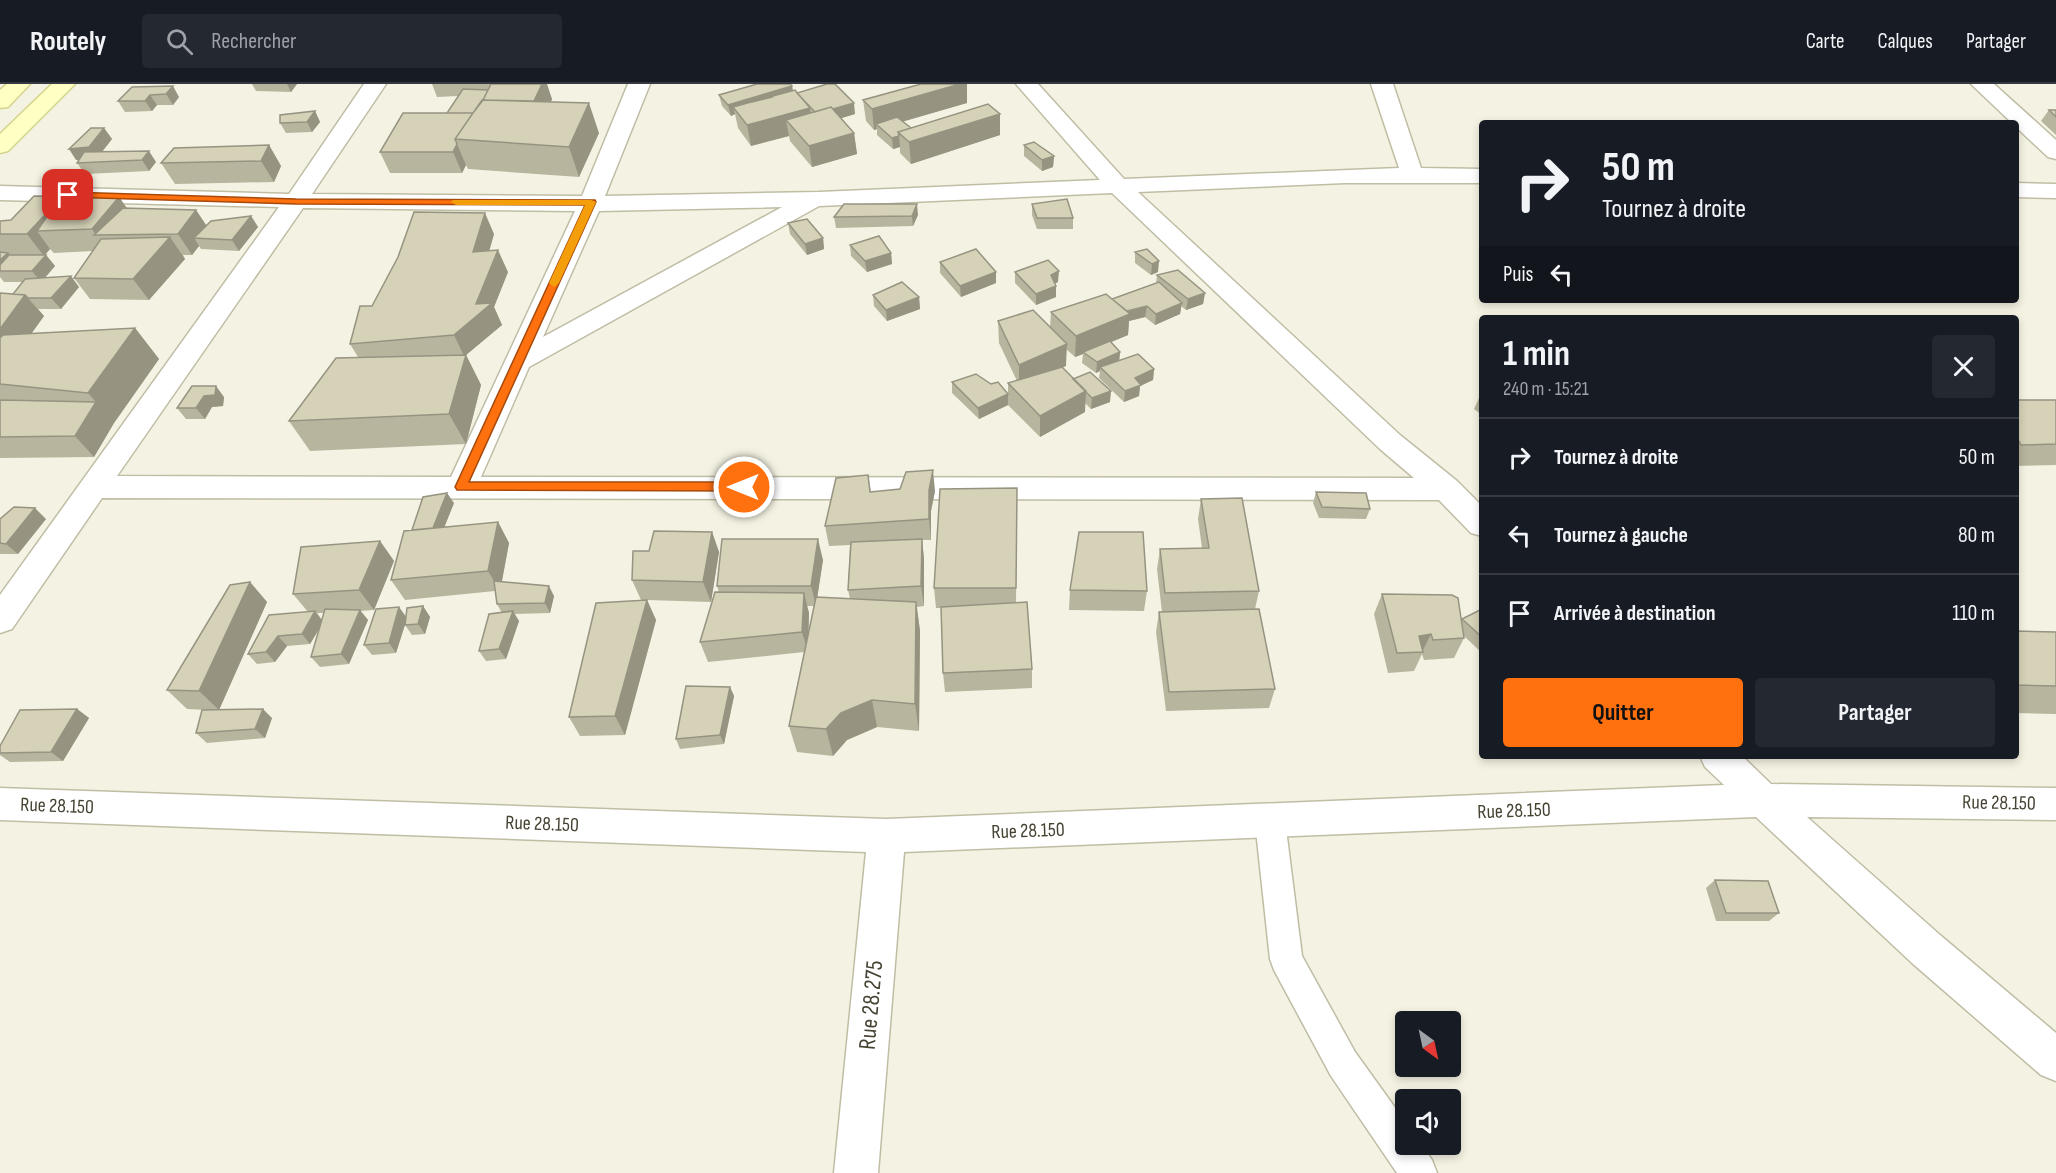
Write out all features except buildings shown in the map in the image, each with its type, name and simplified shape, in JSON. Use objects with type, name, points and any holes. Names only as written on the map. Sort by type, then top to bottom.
[{"type":"main road","points":[[0,102],[19,84]]},
{"type":"main road","points":[[0,146],[64,84]]},
{"type":"street","points":[[0,620],[296,201],[375,84]]},
{"type":"street","points":[[461,487],[591,202],[639,84]]},
{"type":"street","points":[[1027,84],[1118,186],[1390,442],[1446,489],[1479,522]]},
{"type":"street","points":[[1382,84],[1412,174]]},
{"type":"street","points":[[1982,84],[2056,152]]},
{"type":"street","points":[[0,193],[296,201],[591,202],[816,199],[1299,176],[1412,174],[1479,176]]},
{"type":"street","points":[[2019,190],[2056,191]]},
{"type":"street","points":[[518,362],[816,199]]},
{"type":"street","points":[[95,487],[1446,489]]},
{"type":"street","points":[[1721,759],[1969,988],[2056,1060]]},
{"type":"street","name":"Rue 28.150","points":[[0,804],[886,836],[1763,800],[2056,804]]},
{"type":"street","name":"Rue 28.275","points":[[856,1173],[886,836]]},
{"type":"lane","points":[[1270,821],[1286,959],[1343,1064],[1419,1173]]},
{"type":"slow traffic","points":[[456,202],[591,202],[554,283]]},
{"type":"route","points":[[68,195],[296,201],[591,202],[461,487],[744,487]]}]
